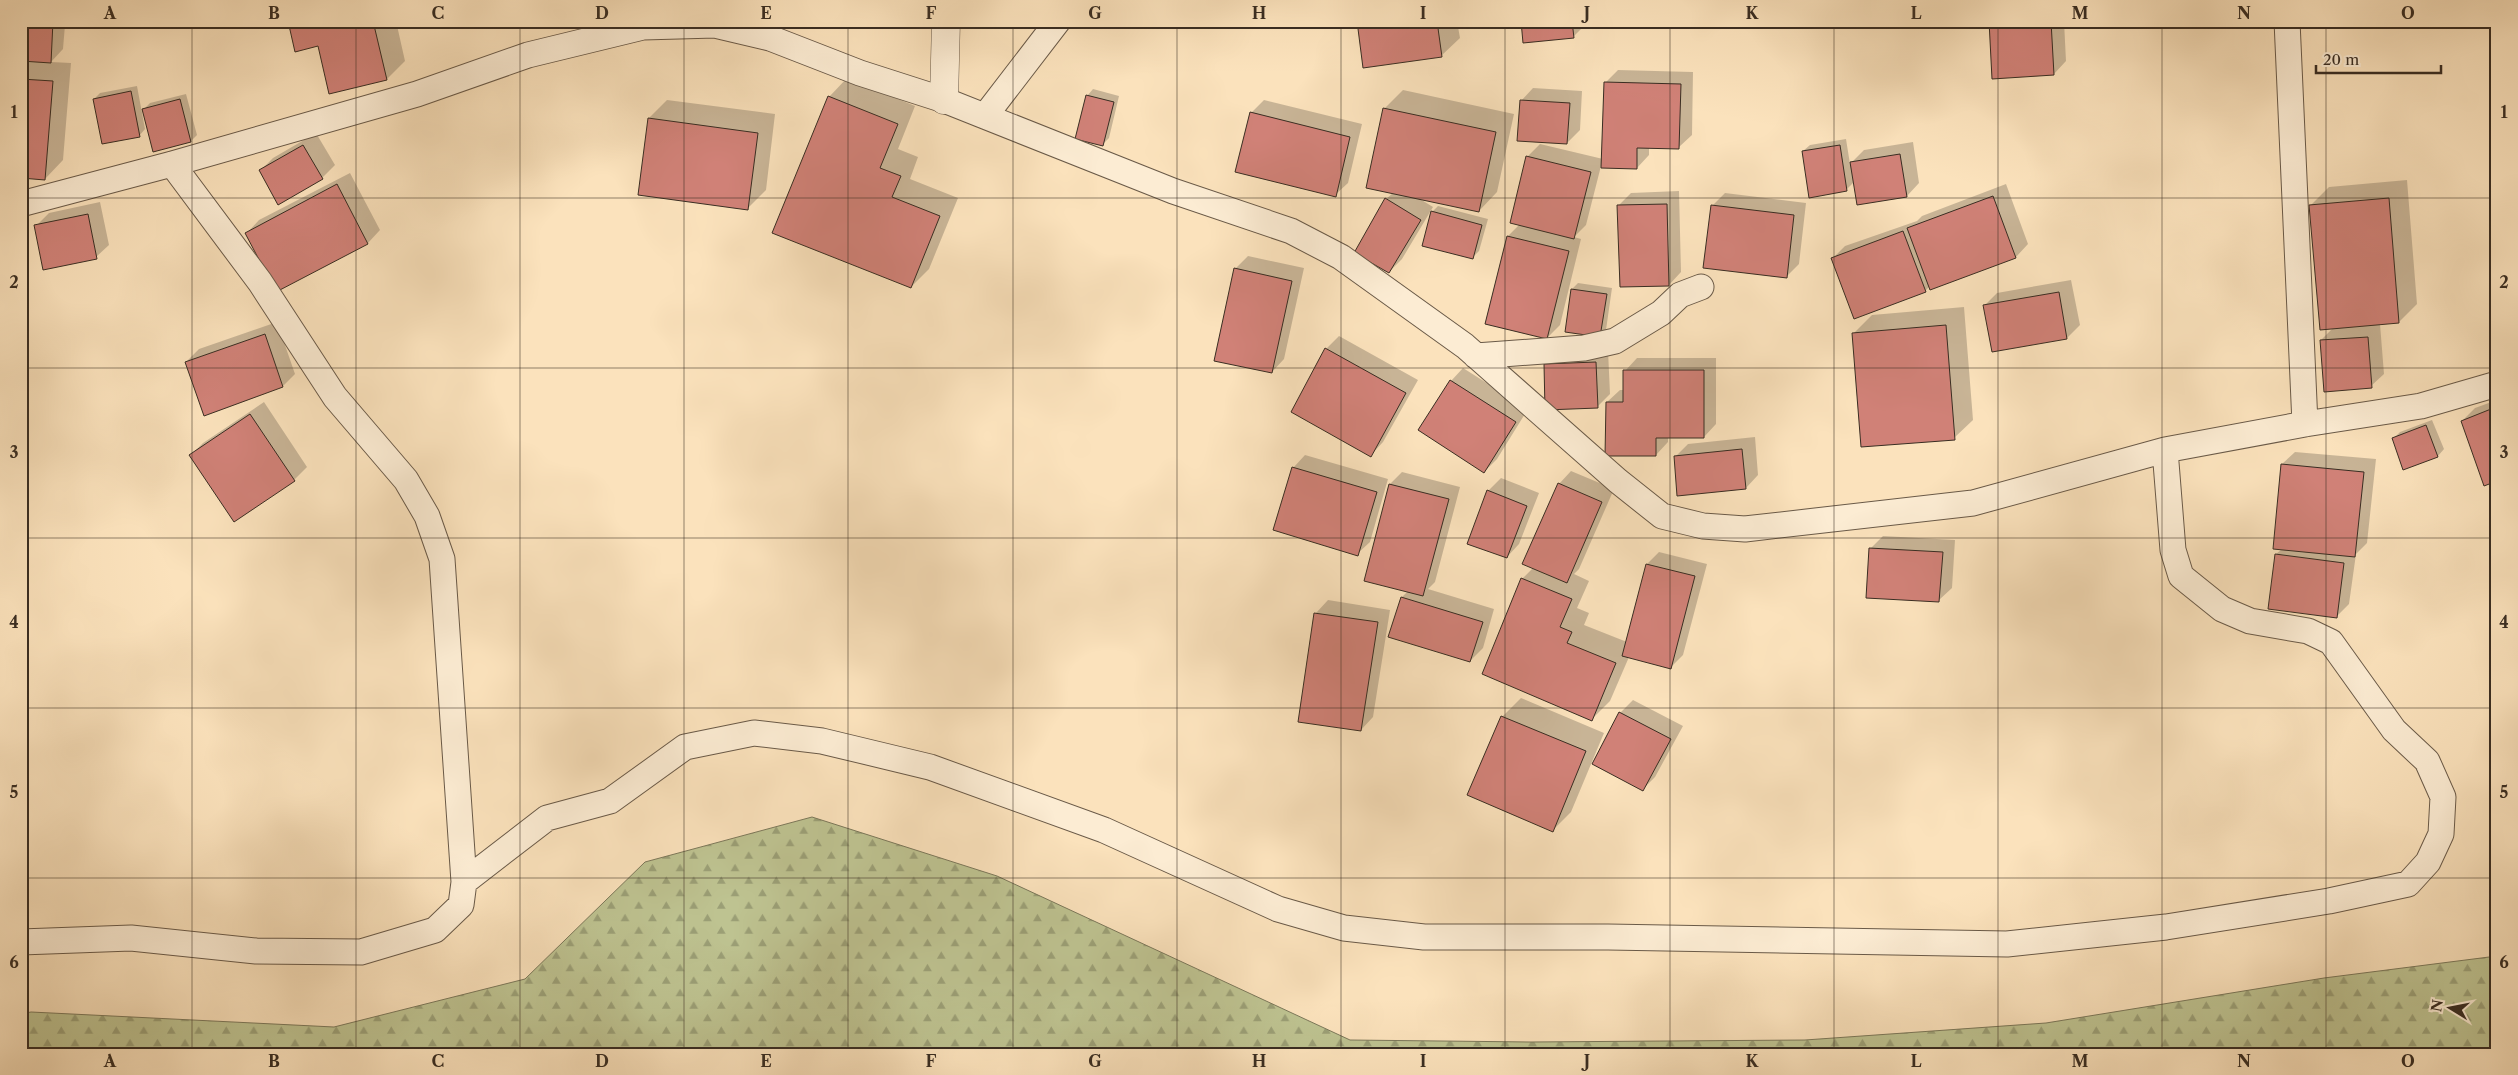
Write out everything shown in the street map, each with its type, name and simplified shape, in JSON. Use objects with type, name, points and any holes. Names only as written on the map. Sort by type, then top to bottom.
[{"type":"street","points":[[944,100],[946,21]]},
{"type":"lane","points":[[984,116],[1058,21]]},
{"type":"lane","points":[[2287,21],[2305,424]]},
{"type":"lane","points":[[21,204],[172,164],[312,122],[418,94],[528,55],[643,28],[715,25],[770,38],[860,73],[944,100],[1173,191],[1291,231],[1341,256],[1476,356],[1618,481],[1662,516],[1703,526],[1745,529],[1973,503],[2166,450],[2305,424],[2421,406],[2497,384]]},
{"type":"lane","points":[[21,942],[131,938],[256,951],[360,952],[436,930],[461,905],[464,882],[442,559],[427,516],[406,480],[335,397],[260,282],[172,164]]},
{"type":"lane","points":[[1476,356],[1584,348],[1615,341],[1661,314],[1680,295],[1701,287]]},
{"type":"lane","points":[[464,882],[547,818],[610,801],[685,747],[754,734],[822,741],[930,767],[1104,830],[1278,908],[1344,928],[1424,937],[1608,937],[2006,944],[2166,928],[2329,901],[2408,884],[2428,862],[2441,834],[2443,796],[2428,761],[2394,730],[2331,642],[2308,631],[2250,621],[2222,609],[2181,576],[2173,550],[2166,450]]},
{"type":"green space","points":[[812,817],[997,876],[1350,1040],[1530,1042],[1805,1040],[2046,1023],[2324,978],[2497,956],[2497,1054],[21,1054],[21,1014],[31,1012],[334,1027],[525,979],[645,862]]},
{"type":"building","points":[[21,21],[53,21],[51,63],[21,61]]},
{"type":"building","points":[[58,21],[107,21],[107,28],[58,26]]},
{"type":"building","points":[[288,21],[373,21],[387,80],[329,94],[318,46],[295,52]]},
{"type":"building","points":[[1357,21],[1437,21],[1442,57],[1363,68]]},
{"type":"building","points":[[1521,21],[1572,21],[1574,38],[1523,43]]},
{"type":"building","points":[[1989,21],[2051,21],[2054,75],[1992,79]]},
{"type":"building","points":[[21,79],[53,81],[45,180],[21,178]]},
{"type":"building","points":[[1604,82],[1681,84],[1679,149],[1637,148],[1637,169],[1601,168]]},
{"type":"building","points":[[131,91],[140,137],[102,144],[93,99]]},
{"type":"building","points":[[1086,95],[1114,102],[1103,146],[1075,139]]},
{"type":"building","points":[[828,96],[898,124],[880,168],[901,176],[892,197],[940,216],[911,288],[772,233]]},
{"type":"building","points":[[180,99],[191,142],[153,152],[142,109]]},
{"type":"building","points":[[1520,100],[1570,103],[1567,144],[1517,141]]},
{"type":"building","points":[[1383,108],[1496,132],[1479,212],[1366,188]]},
{"type":"building","points":[[1250,112],[1350,137],[1336,197],[1235,172]]},
{"type":"building","points":[[648,118],[758,133],[748,210],[638,195]]},
{"type":"building","points":[[303,145],[323,179],[278,205],[259,170]]},
{"type":"building","points":[[1840,145],[1847,191],[1809,198],[1802,151]]},
{"type":"building","points":[[1900,154],[1907,197],[1857,205],[1850,162]]},
{"type":"building","points":[[1526,156],[1591,172],[1574,239],[1510,223]]},
{"type":"building","points":[[337,184],[368,244],[276,292],[245,233]]},
{"type":"building","points":[[1993,196],[2016,258],[1930,290],[1907,228]]},
{"type":"building","points":[[1385,198],[1421,220],[1389,273],[1354,253]]},
{"type":"building","points":[[2389,198],[2399,323],[2320,330],[2309,205]]},
{"type":"building","points":[[1667,204],[1669,286],[1620,287],[1617,205]]},
{"type":"building","points":[[1711,205],[1794,215],[1787,278],[1703,268]]},
{"type":"building","points":[[1431,211],[1482,225],[1473,259],[1422,246]]},
{"type":"building","points":[[88,214],[97,259],[43,270],[34,225]]},
{"type":"building","points":[[1903,231],[1926,292],[1854,319],[1831,258]]},
{"type":"building","points":[[1507,236],[1569,251],[1547,339],[1485,324]]},
{"type":"building","points":[[1234,268],[1292,281],[1272,373],[1214,361]]},
{"type":"building","points":[[1571,289],[1607,294],[1600,337],[1565,332]]},
{"type":"building","points":[[2059,292],[2067,339],[1992,352],[1983,305]]},
{"type":"building","points":[[1946,325],[1955,440],[1861,447],[1852,333]]},
{"type":"building","points":[[265,334],[283,387],[204,416],[185,362]]},
{"type":"building","points":[[2368,337],[2372,388],[2324,392],[2320,340]]},
{"type":"building","points":[[1325,348],[1406,393],[1371,457],[1291,412]]},
{"type":"building","points":[[1596,362],[1598,408],[1545,410],[1544,364]]},
{"type":"building","points":[[1623,370],[1704,370],[1704,438],[1656,438],[1656,456],[1605,456],[1606,402],[1623,402]]},
{"type":"building","points":[[1450,380],[1516,422],[1484,473],[1418,430]]},
{"type":"building","points":[[2496,407],[2497,481],[2484,486],[2461,421]]},
{"type":"building","points":[[250,414],[295,481],[234,522],[189,455]]},
{"type":"building","points":[[2426,425],[2438,457],[2403,470],[2392,438]]},
{"type":"building","points":[[1742,449],[1746,489],[1677,496],[1674,456]]},
{"type":"building","points":[[2281,464],[2364,472],[2355,557],[2273,549]]},
{"type":"building","points":[[1292,467],[1377,492],[1358,556],[1273,530]]},
{"type":"building","points":[[1558,483],[1602,502],[1567,583],[1522,564]]},
{"type":"building","points":[[1389,484],[1449,499],[1423,596],[1364,581]]},
{"type":"building","points":[[1487,490],[1527,506],[1507,558],[1467,544]]},
{"type":"building","points":[[1869,548],[1943,552],[1939,602],[1866,598]]},
{"type":"building","points":[[2275,554],[2344,563],[2337,618],[2268,609]]},
{"type":"building","points":[[1646,564],[1695,576],[1671,669],[1622,656]]},
{"type":"building","points":[[1521,578],[1572,599],[1560,627],[1572,632],[1567,643],[1616,663],[1592,721],[1482,674]]},
{"type":"building","points":[[1401,597],[1483,622],[1470,662],[1388,637]]},
{"type":"building","points":[[1314,613],[1378,622],[1361,731],[1298,722]]},
{"type":"building","points":[[1619,712],[1671,739],[1643,791],[1592,764]]},
{"type":"building","points":[[1501,716],[1586,751],[1553,832],[1467,795]]}]
